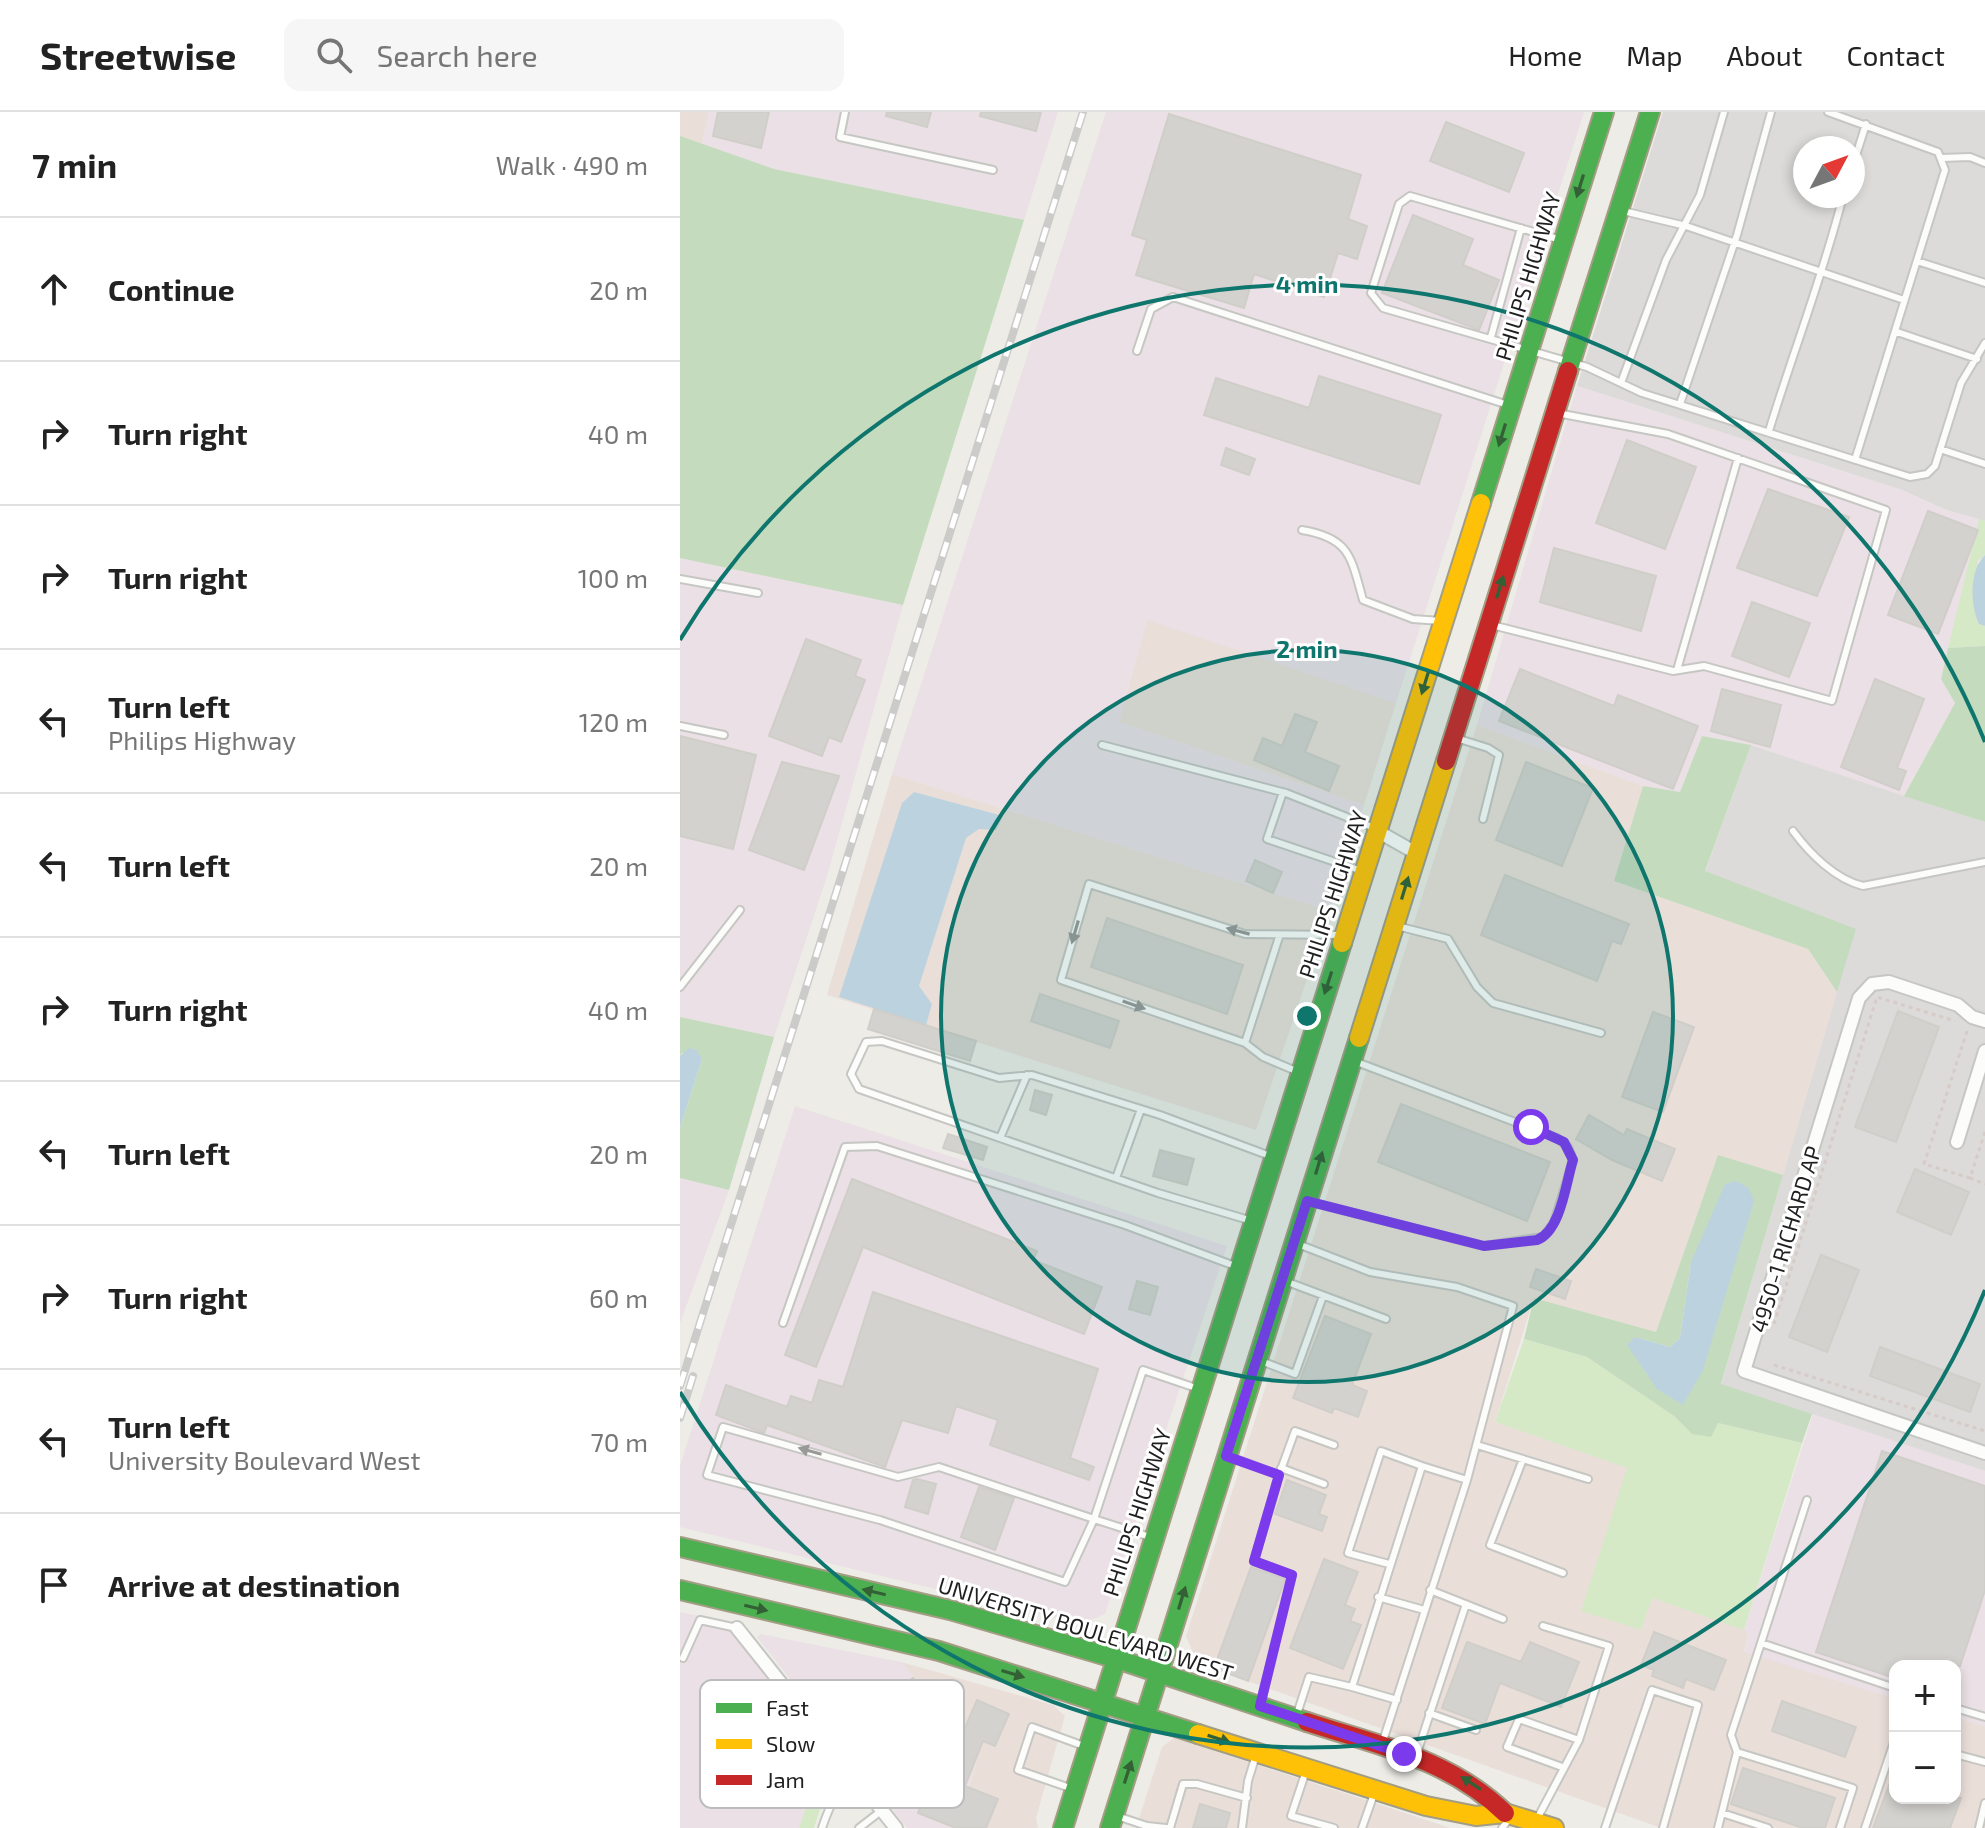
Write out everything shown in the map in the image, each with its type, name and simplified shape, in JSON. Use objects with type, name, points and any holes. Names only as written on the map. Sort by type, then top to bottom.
[{"type":"main road","name":"PHILIPS HIGHWAY","points":[[1063,1828],[1114,1658],[1379,832],[1604,112]]},
{"type":"main road","points":[[1112,1822],[1650,112]]},
{"type":"main road","name":"UNIVERSITY BOULEVARD WEST","points":[[680,1547],[950,1610],[1158,1672],[1444,1767],[1479,1788],[1506,1819]]},
{"type":"main road","name":"UNIVERSITY BOULEVARD WEST","points":[[680,1590],[939,1651],[1426,1806],[1476,1816],[1535,1822],[1554,1828]]},
{"type":"street","points":[[1379,832],[1416,853]]},
{"type":"street","name":"4950-1 RICHARD AP","points":[[1985,1021],[1972,1017],[1958,1005],[1889,982],[1872,984],[1859,998],[1744,1371],[1985,1453]]},
{"type":"street","points":[[1957,1142],[1985,1051]]},
{"type":"street","points":[[737,1628],[778,1680]]},
{"type":"street","points":[[882,1810],[896,1828]]},
{"type":"lane","points":[[845,112],[840,137],[993,170]]},
{"type":"lane","points":[[1621,383],[1666,260],[1700,195],[1724,112]]},
{"type":"lane","points":[[1680,404],[1734,242],[1771,112]]},
{"type":"lane","points":[[1828,112],[1938,152],[1943,179],[1855,460]]},
{"type":"lane","points":[[1862,136],[1866,124]]},
{"type":"lane","points":[[1941,158],[1970,157],[1985,163]]},
{"type":"lane","points":[[1563,241],[1417,197],[1404,198],[1371,287],[1373,299],[1383,308],[1571,361],[1680,404],[1910,477],[1927,474],[1935,466],[1961,383],[1985,343]]},
{"type":"lane","points":[[1769,431],[1792,354],[1824,272],[1840,208]]},
{"type":"lane","points":[[1619,210],[1686,226],[1904,300]]},
{"type":"lane","points":[[1491,337],[1521,228]]},
{"type":"lane","points":[[1917,261],[1985,283]]},
{"type":"lane","points":[[1137,351],[1151,309],[1173,297],[1511,406]]},
{"type":"lane","points":[[1897,332],[1977,359]]},
{"type":"lane","points":[[1489,624],[1677,670],[1704,666],[1832,701],[1886,510],[1668,434],[1555,412]]},
{"type":"lane","points":[[1940,449],[1985,464]]},
{"type":"lane","points":[[1677,670],[1738,458]]},
{"type":"lane","points":[[1302,530],[1326,534],[1344,545],[1363,600],[1413,619],[1444,622]]},
{"type":"lane","points":[[680,579],[758,593]]},
{"type":"lane","points":[[680,726],[724,735]]},
{"type":"lane","points":[[1453,736],[1499,755],[1483,819]]},
{"type":"lane","points":[[1102,745],[1283,792],[1363,821],[1379,832]]},
{"type":"lane","points":[[1283,792],[1267,839],[1365,872]]},
{"type":"lane","points":[[1793,831],[1810,853],[1851,883],[1863,886],[1985,862]]},
{"type":"lane","points":[[1300,1072],[1263,1057],[1245,1043],[1061,980],[1089,884],[1245,934],[1279,937],[1344,935]]},
{"type":"lane","points":[[680,987],[740,910]]},
{"type":"lane","points":[[1393,925],[1448,939],[1477,987],[1502,1008],[1601,1033]]},
{"type":"lane","points":[[1245,1043],[1279,937]]},
{"type":"lane","points":[[1253,1222],[859,1089],[851,1074],[862,1047],[872,1039],[999,1078],[1027,1075],[1141,1109],[1273,1157]]},
{"type":"lane","points":[[1307,1201],[1484,1246],[1543,1237],[1555,1219],[1573,1160],[1564,1142],[1351,1060]]},
{"type":"lane","points":[[1000,1138],[1027,1075]]},
{"type":"lane","points":[[1116,1178],[1141,1109]]},
{"type":"lane","points":[[783,1323],[845,1147],[877,1146],[1125,1225],[1238,1267]]},
{"type":"lane","points":[[1294,1243],[1314,1247],[1370,1272],[1457,1287],[1513,1306],[1467,1480],[1381,1747]]},
{"type":"lane","points":[[1282,1280],[1386,1319]]},
{"type":"lane","points":[[1257,1360],[1295,1374],[1323,1296]]},
{"type":"lane","points":[[1153,1538],[1094,1519],[939,1467],[898,1477],[723,1427],[707,1475],[870,1518],[1065,1582],[1094,1519],[1143,1370],[1199,1389]]},
{"type":"lane","points":[[1260,1706],[1292,1575],[1254,1561],[1295,1431],[1334,1445]]},
{"type":"lane","points":[[1477,1445],[1588,1479]]},
{"type":"lane","points":[[1389,1564],[1348,1553],[1381,1451],[1467,1480]]},
{"type":"lane","points":[[1226,1456],[1324,1484]]},
{"type":"lane","points":[[1523,1459],[1490,1545],[1563,1573]]},
{"type":"lane","points":[[1352,1687],[1422,1466]]},
{"type":"lane","points":[[1718,1828],[1737,1752],[1731,1735],[1807,1500]]},
{"type":"lane","points":[[1430,1590],[1503,1619]]},
{"type":"lane","points":[[1378,1597],[1424,1610]]},
{"type":"lane","points":[[1415,1758],[1466,1604]]},
{"type":"lane","points":[[683,1658],[700,1620],[737,1628]]},
{"type":"lane","points":[[1535,1822],[1579,1740],[1609,1646],[1543,1626]]},
{"type":"lane","points":[[1761,1643],[1889,1686]]},
{"type":"lane","points":[[1296,1718],[1309,1677],[1397,1700]]},
{"type":"lane","points":[[1605,1828],[1652,1690],[1698,1705],[1663,1828]]},
{"type":"lane","points":[[1961,1710],[1985,1717]]},
{"type":"lane","points":[[1429,1713],[1476,1730]]},
{"type":"lane","points":[[1562,1767],[1507,1747],[1519,1719],[1579,1740]]},
{"type":"lane","points":[[1075,1790],[1018,1770],[1032,1727],[1088,1747]]},
{"type":"lane","points":[[1242,1828],[1248,1781],[1257,1752]]},
{"type":"lane","points":[[1737,1752],[1853,1788],[1840,1828]]},
{"type":"lane","points":[[1961,1756],[1985,1762]]},
{"type":"lane","points":[[1865,1828],[1889,1757]]},
{"type":"lane","points":[[1307,1767],[1291,1816],[1334,1828]]},
{"type":"lane","points":[[1112,1822],[1168,1828],[1183,1784],[1197,1784],[1247,1798]]},
{"type":"lane","points":[[1362,1828],[1375,1790]]},
{"type":"lane","points":[[1979,1828],[1985,1803]]},
{"type":"lane","points":[[822,1828],[828,1808]]},
{"type":"lane","points":[[859,1828],[882,1810]]},
{"type":"lane","points":[[1722,1813],[1768,1828]]},
{"type":"path","points":[[1772,1331],[1877,997],[1969,1026],[1924,1164],[1985,1184]]},
{"type":"path","points":[[1970,1178],[1985,1132]]},
{"type":"path","points":[[1762,1362],[1985,1431]]},
{"type":"shaded area","points":[[680,112],[709,112],[702,144],[680,136]]},
{"type":"shaded area","points":[[709,112],[1058,112],[1024,220],[774,169],[702,144]]},
{"type":"shaded area","points":[[1106,112],[1584,112],[1396,703],[1147,620],[1119,722],[1364,805],[1330,911],[892,774]]},
{"type":"shaded area","points":[[1663,112],[1985,112],[1985,521],[1946,510],[1902,490],[1577,386]]},
{"type":"shaded area","points":[[1577,386],[1902,490],[1945,510],[1979,519],[1941,678],[1955,703],[1904,796],[1751,745],[1702,736],[1680,792],[1643,786],[1477,725]]},
{"type":"shaded area","points":[[680,558],[903,605],[827,876],[774,1037],[680,1017]]},
{"type":"shaded area","points":[[1147,619],[1396,703],[1364,805],[1119,722]]},
{"type":"shaded area","points":[[1477,725],[1643,786],[1614,881],[1808,949],[1837,992],[1783,1175],[1718,1156],[1656,1332],[1534,1298],[1495,1422],[1627,1467],[1652,1598],[1749,1631],[1744,1651],[1889,1696],[1889,1804],[1961,1804],[1961,1719],[1985,1726],[1985,1828],[1661,1828],[1197,1663],[1186,1636]]},
{"type":"shaded area","points":[[1751,745],[1985,822],[1985,1471],[1721,1385],[1855,930],[1705,872]]},
{"type":"shaded area","points":[[892,774],[1330,911],[1256,1130],[827,995]]},
{"type":"shaded area","points":[[795,1106],[1227,1246],[1105,1614],[1080,1624],[680,1527],[680,1466]]},
{"type":"shaded area","points":[[680,1178],[729,1190],[680,1323]]},
{"type":"shaded area","points":[[1813,1414],[1985,1471],[1985,1727],[1961,1720],[1961,1660],[1889,1660],[1889,1697],[1744,1652],[1749,1632],[1744,1630]]},
{"type":"shaded area","points":[[680,1612],[726,1622],[770,1680],[700,1680],[700,1808],[806,1808],[799,1828],[680,1828]]},
{"type":"shaded area","points":[[761,1634],[901,1662],[916,1680],[791,1680],[757,1637]]},
{"type":"shaded area","points":[[901,1662],[1053,1705],[1065,1716],[1036,1818],[1038,1828],[956,1828],[979,1754],[964,1736],[964,1680],[916,1680]]},
{"type":"shaded area","points":[[964,1736],[979,1754],[964,1802]]},
{"type":"shaded area","points":[[1174,1738],[1450,1828],[1136,1828],[1162,1747]]},
{"type":"shaded area","points":[[891,1808],[962,1808],[956,1828],[907,1828]]},
{"type":"green space","points":[[680,136],[774,169],[1024,220],[903,605],[680,558]]},
{"type":"green space","points":[[1979,519],[1985,521],[1985,555],[1978,561],[1979,624],[1985,626],[1985,646],[1948,648]]},
{"type":"green space","points":[[1985,646],[1985,822],[1904,796],[1955,703],[1941,679],[1948,648]]},
{"type":"green space","points":[[1702,736],[1751,745],[1705,871],[1856,929],[1837,992],[1808,949],[1614,881],[1643,786],[1680,792]]},
{"type":"green space","points":[[680,1017],[774,1037],[729,1190],[680,1178],[680,1128],[702,1059],[682,1053],[680,1056]]},
{"type":"green space","points":[[1718,1155],[1783,1175],[1721,1384],[1812,1414],[1802,1443],[1718,1423],[1711,1437],[1692,1434],[1674,1416],[1587,1357],[1524,1339],[1534,1298],[1656,1332]],"holes":[[[1691,1262],[1683,1404],[1635,1337],[1670,1347],[1680,1338]]]},
{"type":"green space","points":[[1524,1339],[1587,1357],[1674,1416],[1692,1434],[1718,1423],[1802,1443],[1744,1630],[1652,1598],[1641,1630],[1581,1611],[1627,1468],[1495,1422]]},
{"type":"green space","points":[[806,1808],[820,1808],[814,1828],[799,1828]]},
{"type":"water","points":[[1985,555],[1985,626],[1979,624],[1976,616],[1973,588],[1976,569]]},
{"type":"water","points":[[914,792],[1003,816],[996,830],[979,829],[966,838],[919,986],[932,1004],[926,1025],[839,997],[902,803]]},
{"type":"water","points":[[689,1048],[697,1050],[702,1059],[680,1128],[680,1056]]},
{"type":"water","points":[[1736,1181],[1749,1188],[1754,1201],[1703,1370],[1683,1405],[1657,1389],[1627,1345],[1635,1337],[1670,1347],[1680,1338],[1691,1262],[1725,1184]]},
{"type":"building","points":[[718,112],[769,112],[761,148],[713,136]]},
{"type":"building","points":[[887,112],[931,112],[927,127],[886,116]]},
{"type":"building","points":[[981,112],[1041,112],[1036,131],[980,116]]},
{"type":"building","points":[[1169,114],[1361,175],[1348,219],[1367,226],[1357,259],[1338,253],[1324,297],[1254,274],[1244,308],[1136,275],[1147,240],[1132,235]]},
{"type":"building","points":[[1446,122],[1524,153],[1509,192],[1430,161]]},
{"type":"building","points":[[1413,215],[1473,239],[1463,265],[1499,280],[1479,330],[1382,293]]},
{"type":"building","points":[[1319,376],[1441,415],[1419,484],[1204,415],[1216,378],[1309,408]]},
{"type":"building","points":[[1627,440],[1696,467],[1665,549],[1596,523]]},
{"type":"building","points":[[1226,448],[1255,459],[1249,475],[1221,465]]},
{"type":"building","points":[[1768,489],[1849,517],[1817,596],[1737,568]]},
{"type":"building","points":[[1928,511],[1978,530],[1938,634],[1888,615]]},
{"type":"building","points":[[1554,548],[1656,576],[1641,631],[1540,602]]},
{"type":"building","points":[[1752,602],[1810,623],[1789,677],[1732,656]]},
{"type":"building","points":[[806,639],[861,660],[855,676],[865,680],[841,742],[829,737],[822,756],[769,736]]},
{"type":"building","points":[[1520,669],[1614,706],[1618,695],[1698,726],[1673,789],[1499,721]]},
{"type":"building","points":[[1875,679],[1924,699],[1897,768],[1906,771],[1899,790],[1841,767]]},
{"type":"building","points":[[1722,689],[1781,705],[1770,747],[1711,731]]},
{"type":"building","points":[[1295,714],[1317,722],[1305,752],[1339,766],[1329,791],[1254,760],[1263,738],[1282,746]]},
{"type":"building","points":[[680,736],[756,755],[733,849],[680,836]]},
{"type":"building","points":[[782,762],[839,776],[804,870],[749,850]]},
{"type":"building","points":[[1526,762],[1593,788],[1562,866],[1496,840]]},
{"type":"building","points":[[1255,860],[1282,872],[1273,893],[1246,881]]},
{"type":"building","points":[[1505,875],[1629,924],[1621,944],[1612,941],[1597,981],[1481,935]]},
{"type":"building","points":[[1107,918],[1243,965],[1227,1014],[1091,967]]},
{"type":"building","points":[[1040,994],[1119,1021],[1110,1048],[1031,1021]]},
{"type":"building","points":[[874,1009],[976,1041],[970,1061],[868,1029]]},
{"type":"building","points":[[1898,1011],[1939,1027],[1896,1142],[1855,1127]]},
{"type":"building","points":[[1653,1012],[1694,1027],[1663,1112],[1622,1097]]},
{"type":"building","points":[[1035,1090],[1052,1095],[1046,1115],[1030,1110]]},
{"type":"building","points":[[1401,1104],[1550,1162],[1527,1221],[1378,1162]]},
{"type":"building","points":[[1589,1115],[1624,1135],[1627,1129],[1675,1149],[1662,1181],[1612,1160],[1576,1139]]},
{"type":"building","points":[[948,1134],[987,1147],[983,1160],[943,1148]]},
{"type":"building","points":[[1160,1150],[1194,1159],[1187,1185],[1153,1176]]},
{"type":"building","points":[[1915,1169],[1969,1192],[1951,1235],[1897,1212]]},
{"type":"building","points":[[852,1179],[1037,1251],[1033,1260],[1102,1287],[1084,1334],[863,1247],[816,1367],[785,1355]]},
{"type":"building","points":[[1821,1255],[1859,1270],[1827,1352],[1789,1337]]},
{"type":"building","points":[[1536,1269],[1571,1281],[1565,1299],[1530,1287]]},
{"type":"building","points":[[1137,1281],[1158,1287],[1150,1315],[1129,1309]]},
{"type":"building","points":[[873,1292],[1098,1369],[1070,1458],[1094,1467],[1089,1480],[990,1445],[998,1420],[956,1406],[948,1433],[902,1420],[885,1467],[767,1425],[764,1433],[716,1415],[726,1385],[787,1407],[791,1396],[812,1403],[819,1380],[843,1387]]},
{"type":"building","points":[[1325,1316],[1371,1334],[1352,1385],[1367,1391],[1358,1417],[1334,1408],[1332,1413],[1293,1398]]},
{"type":"building","points":[[1880,1347],[1980,1384],[1970,1412],[1870,1376]]},
{"type":"building","points":[[1882,1451],[1985,1486],[1985,1590],[1961,1663],[1961,1660],[1889,1660],[1889,1676],[1816,1652]]},
{"type":"building","points":[[913,1480],[936,1484],[928,1514],[905,1507]]},
{"type":"building","points":[[1287,1480],[1326,1495],[1319,1514],[1327,1517],[1322,1531],[1275,1514]]},
{"type":"building","points":[[979,1487],[1014,1498],[995,1550],[961,1537]]},
{"type":"building","points":[[1324,1559],[1358,1572],[1345,1605],[1355,1609],[1350,1621],[1361,1625],[1343,1669],[1290,1648]]},
{"type":"building","points":[[1251,1567],[1285,1579],[1248,1681],[1214,1668]]},
{"type":"building","points":[[1654,1632],[1726,1660],[1714,1690],[1686,1679],[1683,1688],[1652,1676],[1654,1670],[1641,1665]]},
{"type":"building","points":[[1467,1642],[1521,1662],[1530,1642],[1579,1662],[1561,1707],[1500,1683],[1485,1724],[1442,1708]]},
{"type":"building","points":[[977,1700],[1009,1714],[995,1746],[983,1741],[965,1786],[998,1799],[986,1828],[956,1828],[918,1813],[920,1808],[964,1808],[964,1730]]},
{"type":"building","points":[[1782,1701],[1856,1727],[1845,1757],[1772,1731]]},
{"type":"building","points":[[1743,1768],[1835,1798],[1825,1828],[1803,1828],[1731,1804]]},
{"type":"building","points":[[1889,1785],[1889,1804],[1959,1804],[1950,1828],[1873,1828]]},
{"type":"building","points":[[1200,1804],[1230,1813],[1226,1828],[1193,1828]]},
{"type":"railway","points":[[680,1386],[1083,112]]},
{"type":"railway","points":[[680,1418],[693,1376]]},
{"type":"traffic: fast","points":[[1481,503],[1604,112]]},
{"type":"traffic: fast","points":[[1568,371],[1650,112]]},
{"type":"traffic: fast","points":[[1063,1828],[1342,943]]},
{"type":"traffic: fast","points":[[1110,1828],[1359,1038]]},
{"type":"traffic: fast","points":[[680,1547],[950,1610],[1114,1658],[1307,1722]]},
{"type":"traffic: fast","points":[[680,1590],[939,1651],[1198,1734]]},
{"type":"traffic: slow","points":[[1342,943],[1481,503]]},
{"type":"traffic: slow","points":[[1359,1038],[1446,761]]},
{"type":"traffic: slow","points":[[1198,1734],[1426,1806],[1476,1816],[1505,1813],[1554,1828]]},
{"type":"traffic: jam","points":[[1446,761],[1568,371]]},
{"type":"traffic: jam","points":[[1307,1722],[1437,1766],[1483,1794],[1505,1813]]},
{"type":"route","points":[[1404,1754],[1260,1706],[1292,1575],[1254,1561],[1279,1475],[1226,1456],[1307,1201],[1484,1246],[1537,1240],[1554,1223],[1573,1160],[1564,1142],[1531,1127]]}]
